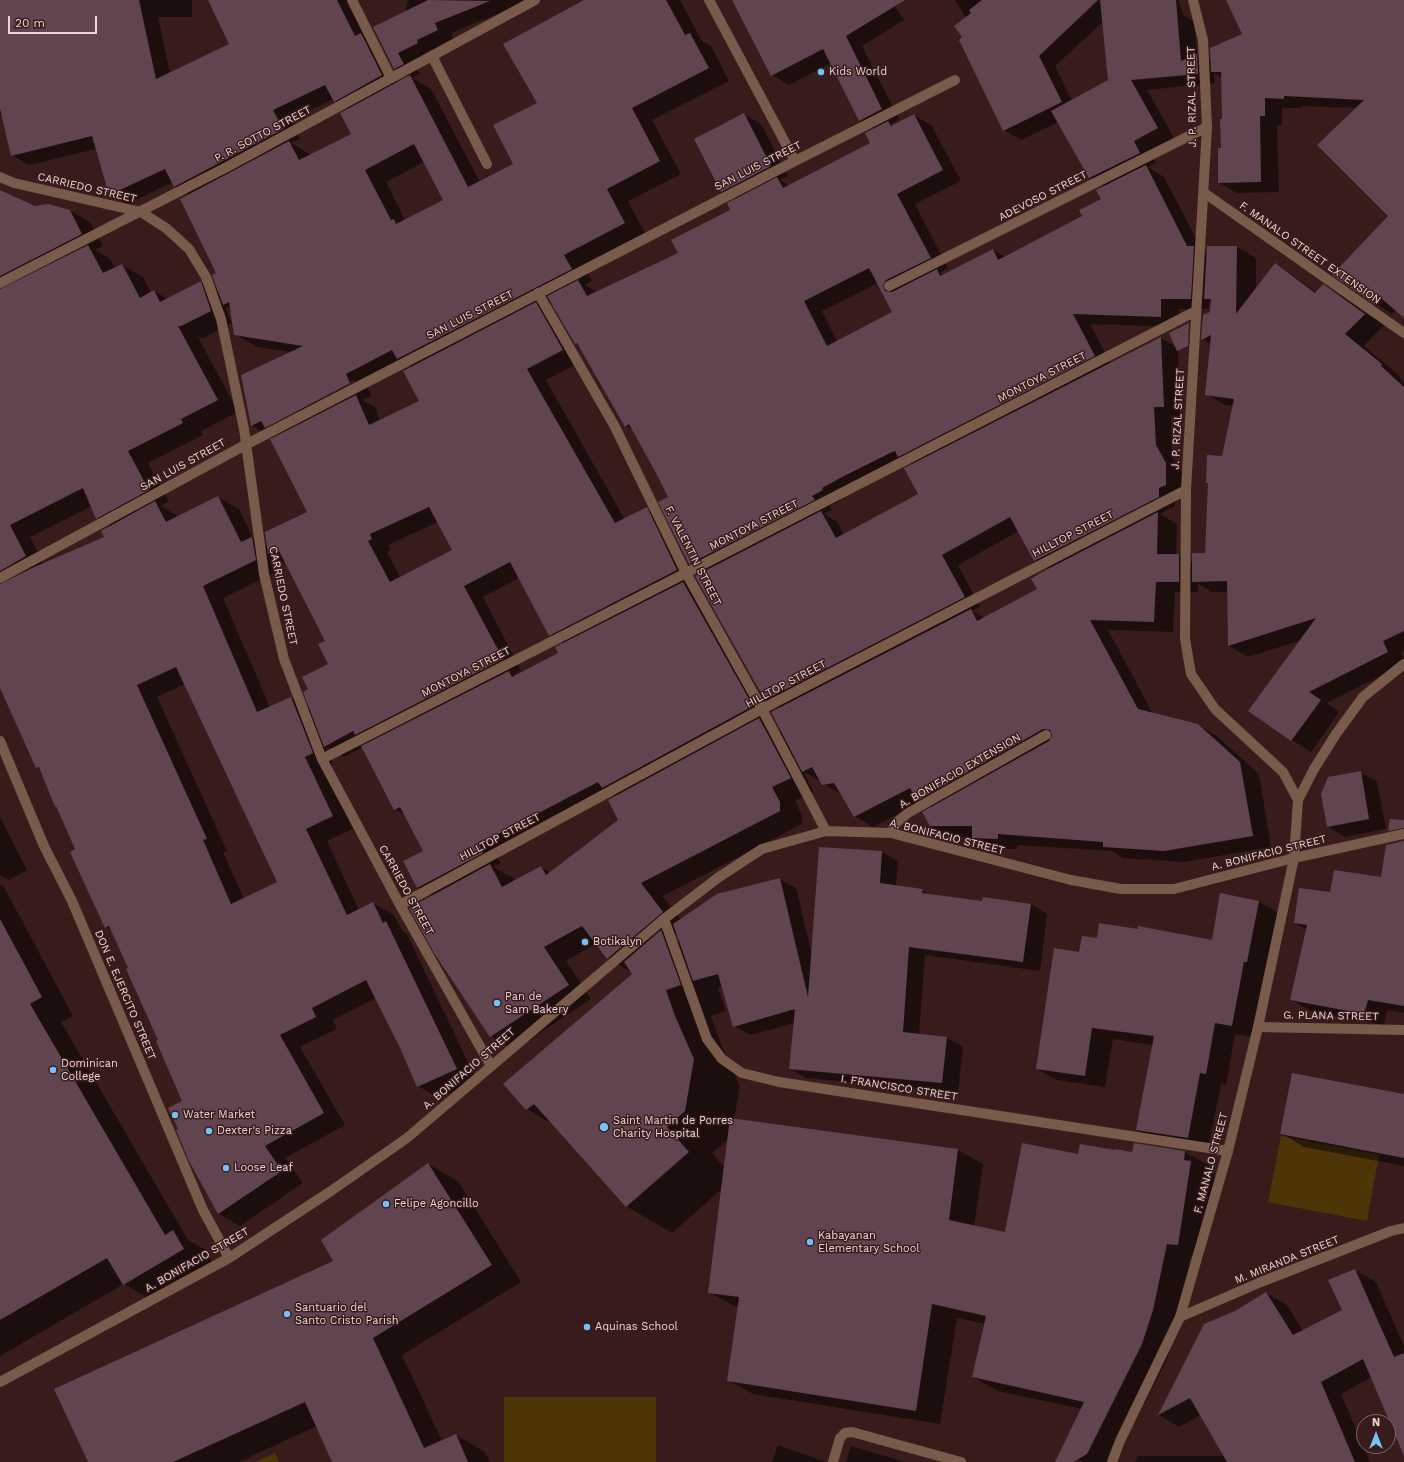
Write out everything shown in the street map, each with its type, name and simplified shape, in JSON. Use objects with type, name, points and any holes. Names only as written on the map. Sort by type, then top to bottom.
[{"type":"street","points":[[352,0],[391,78]]},
{"type":"street","name":"P. R. SOTTO STREET","points":[[0,283],[227,167],[535,0]]},
{"type":"street","points":[[709,0],[795,161]]},
{"type":"street","name":"J. P. RIZAL STREET","points":[[1193,0],[1203,40],[1207,127],[1186,490],[1185,639],[1191,674],[1215,709],[1283,772],[1298,800]]},
{"type":"street","points":[[432,56],[487,164]]},
{"type":"street","name":"SAN LUIS STREET","points":[[0,578],[247,444],[538,293],[955,80]]},
{"type":"street","name":"ADEVOSO STREET","points":[[889,286],[1207,127]]},
{"type":"street","name":"CARRIEDO STREET","points":[[0,177],[14,183],[141,212],[166,228],[189,249],[206,277],[221,319],[247,444],[264,574],[284,659],[322,759],[400,905],[491,1066]]},
{"type":"street","name":"F. MANALO STREET EXTENSION","points":[[1203,192],[1404,334]]},
{"type":"street","name":"F. VALENTIN STREET","points":[[538,293],[614,425],[686,573],[762,709],[826,831]]},
{"type":"street","name":"MONTOYA STREET","points":[[322,759],[1196,311]]},
{"type":"street","name":"HILLTOP STREET","points":[[400,905],[762,709],[1186,490]]},
{"type":"street","points":[[1294,858],[1298,800],[1314,768],[1336,734],[1363,697],[1404,664]]},
{"type":"street","name":"A. BONIFACIO EXTENSION","points":[[891,833],[897,822],[908,812],[1046,735]]},
{"type":"street","name":"DON E. EJERCITO STREET","points":[[0,741],[44,846],[72,901],[203,1210],[229,1258]]},
{"type":"street","name":"A. BONIFACIO STREET","points":[[0,1382],[229,1258],[331,1191],[407,1138],[664,919],[719,877],[762,849],[826,831],[891,833],[1071,880],[1121,889],[1174,889],[1294,858],[1404,834]]},
{"type":"street","name":"F. MANALO STREET","points":[[1112,1462],[1120,1441],[1180,1318],[1228,1151],[1258,1027],[1294,858]]},
{"type":"street","name":"I. FRANCISCO STREET","points":[[664,919],[707,1038],[722,1059],[742,1073],[779,1082],[1228,1151]]},
{"type":"street","name":"G. PLANA STREET","points":[[1258,1027],[1404,1030]]},
{"type":"street","name":"M. MIRANDA STREET","points":[[1180,1318],[1261,1282],[1391,1231],[1404,1228]]},
{"type":"street","points":[[833,1462],[840,1438],[845,1433],[852,1432],[961,1462]]},
{"type":"shaded area","points":[[1281,1136],[1379,1155],[1367,1221],[1268,1202]]},
{"type":"shaded area","points":[[504,1397],[656,1397],[656,1462],[504,1462]]},
{"type":"shaded area","points":[[275,1453],[279,1462],[255,1462]]},
{"type":"building","points":[[0,0],[139,0],[156,79],[229,44],[208,0],[337,0],[355,36],[361,33],[382,75],[334,102],[325,85],[273,110],[283,129],[174,187],[165,169],[109,195],[92,136],[11,156],[0,109]]},
{"type":"building","points":[[428,0],[490,1],[435,23],[438,30],[417,40],[418,43],[398,53],[404,64],[394,69],[373,27]]},
{"type":"building","points":[[584,0],[666,0],[685,35],[690,33],[709,68],[632,108],[660,161],[607,189],[625,223],[564,255],[572,269],[397,359],[392,350],[346,374],[350,383],[265,428],[261,421],[251,426],[241,375],[303,346],[234,335],[229,302],[223,305],[212,275],[216,273],[180,199],[289,141],[299,160],[351,134],[340,113],[410,75],[468,187],[513,164],[493,125],[537,103],[503,44]],"holes":[[[414,144],[443,200],[396,224],[394,219],[391,220],[365,170]]]},
{"type":"building","points":[[732,0],[905,0],[846,36],[882,109],[859,121],[823,49],[771,76]]},
{"type":"building","points":[[982,0],[1098,0],[1039,56],[1062,102],[1003,131],[959,40],[962,37],[954,26],[971,13],[969,10]]},
{"type":"building","points":[[1100,0],[1176,0],[1181,61],[1197,54],[1198,74],[1131,80],[1158,128],[1134,141],[1140,153],[1089,178],[1051,111],[1108,80]]},
{"type":"building","points":[[1226,0],[1404,0],[1404,318],[1381,298],[1374,304],[1332,275],[1388,216],[1317,145],[1364,100],[1284,96],[1284,99],[1265,98],[1265,116],[1260,116],[1261,182],[1218,183],[1218,148],[1221,148],[1220,119],[1222,119],[1221,72],[1211,72],[1210,48],[1242,34]]},
{"type":"building","points":[[744,113],[771,166],[721,192],[694,139]]},
{"type":"building","points":[[914,114],[943,170],[897,194],[931,258],[886,280],[883,286],[885,291],[892,292],[937,269],[940,276],[993,249],[998,260],[1082,216],[1079,210],[1101,199],[1096,190],[1146,165],[1187,246],[1194,246],[1191,299],[1161,299],[1161,317],[1073,314],[1095,356],[898,457],[895,451],[842,477],[822,488],[823,490],[812,496],[815,500],[689,564],[658,502],[668,497],[657,475],[629,424],[625,427],[577,343],[575,344],[547,296],[578,280],[587,296],[678,253],[671,240],[730,210],[727,203],[777,177],[783,188],[870,143],[865,133],[888,121],[891,126]],"holes":[[[869,268],[892,312],[827,346],[804,301]]]},
{"type":"building","points":[[0,190],[35,206],[48,204],[70,210],[82,234],[0,276]]},
{"type":"building","points":[[88,245],[103,273],[122,264],[140,298],[154,290],[160,302],[201,281],[211,311],[181,326],[178,326],[218,400],[181,419],[183,423],[128,451],[149,490],[96,519],[83,488],[10,525],[26,556],[0,571],[0,289]]},
{"type":"building","points":[[1207,246],[1237,246],[1236,314],[1275,263],[1315,293],[1323,284],[1365,314],[1345,334],[1382,364],[1381,366],[1404,387],[1404,631],[1383,641],[1388,652],[1309,692],[1321,700],[1291,741],[1248,711],[1316,618],[1228,646],[1227,581],[1192,582],[1192,553],[1205,553],[1208,483],[1206,483],[1207,455],[1222,456],[1234,399],[1205,395],[1211,335],[1201,340],[1203,315],[1210,312],[1211,299],[1204,299]]},
{"type":"building","points":[[536,302],[563,350],[527,369],[615,523],[647,507],[677,570],[549,636],[510,562],[464,586],[503,659],[355,735],[353,731],[324,747],[303,692],[308,689],[302,677],[328,664],[318,644],[325,641],[278,549],[268,554],[265,532],[307,512],[270,439],[356,395],[369,425],[419,401],[403,371]],"holes":[[[429,507],[452,550],[390,582],[368,541],[372,539],[370,534]]]},
{"type":"building","points":[[1189,323],[1188,346],[1177,351],[1169,333]]},
{"type":"building","points":[[1161,337],[1164,407],[1154,407],[1156,445],[1166,463],[1166,485],[1159,488],[1159,497],[1034,561],[1010,517],[942,555],[965,597],[765,700],[695,576],[821,511],[836,538],[918,494],[904,468]]},
{"type":"building","points":[[218,496],[241,542],[252,537],[256,560],[203,586],[257,712],[291,697],[313,753],[305,757],[333,816],[306,829],[347,915],[373,902],[383,923],[386,921],[457,1069],[417,1087],[400,1048],[366,980],[312,1008],[316,1017],[280,1035],[324,1113],[265,1146],[282,1171],[218,1214],[189,1161],[176,1130],[178,1129],[168,1108],[182,1101],[156,1041],[158,1040],[126,969],[128,968],[109,926],[105,928],[70,852],[75,849],[56,806],[55,807],[39,767],[36,768],[0,688],[0,584],[32,568],[104,537],[101,531],[155,501],[166,522]],"holes":[[[176,667],[277,882],[231,904],[203,840],[207,839],[137,685]]]},
{"type":"building","points":[[1158,512],[1157,554],[1179,554],[1179,582],[1156,582],[1154,622],[1090,620],[1138,709],[1198,724],[1240,762],[1253,836],[1164,851],[1103,847],[1103,842],[998,834],[998,839],[972,838],[972,826],[930,826],[922,812],[1049,741],[1052,735],[1050,730],[1046,729],[1043,729],[917,801],[910,788],[854,817],[834,783],[822,785],[812,767],[802,772],[771,712],[971,609],[977,621],[1037,589],[1031,579],[1040,573]]},
{"type":"building","points":[[683,582],[753,706],[602,788],[598,782],[481,843],[479,845],[483,853],[417,888],[403,861],[423,851],[400,807],[394,810],[361,746],[509,671],[512,677],[558,653],[555,647]]},
{"type":"building","points":[[759,718],[791,778],[772,787],[780,802],[780,811],[641,883],[663,912],[607,959],[582,926],[544,947],[569,985],[490,1037],[434,953],[409,908],[490,864],[502,887],[541,866],[546,875],[618,820],[608,800]]},
{"type":"building","points":[[1361,771],[1369,819],[1327,827],[1321,794],[1328,777]]},
{"type":"building","points":[[1390,819],[1404,820],[1404,828],[1388,831]]},
{"type":"building","points":[[1404,841],[1404,1006],[1368,1000],[1364,1014],[1290,1000],[1307,925],[1294,923],[1299,888],[1330,892],[1334,870],[1381,877],[1386,845]]},
{"type":"building","points":[[819,847],[882,851],[880,883],[923,889],[922,893],[982,901],[983,897],[1031,904],[1023,962],[909,947],[903,1032],[947,1037],[942,1083],[789,1069],[795,1009],[733,1027],[718,974],[693,981],[673,924],[717,894],[780,878],[808,997]]},
{"type":"building","points":[[1220,893],[1259,901],[1247,962],[1244,962],[1232,1026],[1215,1023],[1206,1074],[1200,1073],[1188,1138],[1136,1130],[1154,1036],[1092,1028],[1085,1076],[1036,1069],[1054,948],[1079,952],[1082,936],[1097,938],[1099,923],[1138,929],[1138,926],[1212,940]]},
{"type":"building","name":"Dominican College","points":[[0,919],[42,997],[30,1004],[165,1235],[173,1230],[184,1249],[123,1285],[107,1258],[0,1320]]},
{"type":"building","name":"Saint Martin de Porres Charity Hospital","points":[[661,930],[681,985],[666,990],[675,1016],[694,1059],[685,1111],[667,1127],[689,1152],[626,1207],[534,1104],[526,1110],[503,1084],[632,974],[624,962]]},
{"type":"building","points":[[1292,1073],[1404,1094],[1404,1158],[1280,1134]]},
{"type":"building","points":[[730,1118],[958,1149],[949,1220],[1005,1232],[1022,1143],[1078,1154],[1080,1144],[1132,1152],[1134,1143],[1185,1151],[1184,1160],[1191,1161],[1178,1245],[1167,1244],[1153,1310],[1142,1344],[1087,1454],[1073,1462],[1055,1462],[1084,1402],[972,1377],[986,1316],[932,1304],[916,1411],[727,1381],[739,1297],[708,1293]]},
{"type":"building","points":[[428,1163],[492,1265],[373,1338],[424,1448],[456,1434],[468,1462],[332,1462],[305,1402],[173,1462],[88,1462],[54,1389],[333,1261],[321,1240]]},
{"type":"building","points":[[1355,1269],[1394,1357],[1404,1353],[1404,1456],[1396,1437],[1396,1414],[1386,1414],[1363,1359],[1321,1382],[1355,1462],[1227,1462],[1190,1398],[1158,1415],[1204,1324],[1235,1311],[1266,1292],[1293,1335],[1342,1310],[1328,1280]]},
{"type":"place","name":"Kids World","points":[[821,72]]},
{"type":"place","name":"Botikalyn","points":[[585,942]]},
{"type":"place","name":"Pan de Sam Bakery","points":[[497,1003]]},
{"type":"place","name":"Dominican College","points":[[53,1070]]},
{"type":"place","name":"Water Market","points":[[175,1115]]},
{"type":"place","name":"Saint Martin de Porres Charity Hospital","points":[[604,1127]]},
{"type":"place","name":"Dexter's Pizza","points":[[209,1131]]},
{"type":"place","name":"Loose Leaf","points":[[226,1168]]},
{"type":"place","name":"Felipe Agoncillo","points":[[386,1204]]},
{"type":"place","name":"Kabayanan Elementary School","points":[[810,1242]]},
{"type":"place","name":"Santuario del Santo Cristo Parish","points":[[287,1314]]},
{"type":"place","name":"Aquinas School","points":[[587,1327]]}]
